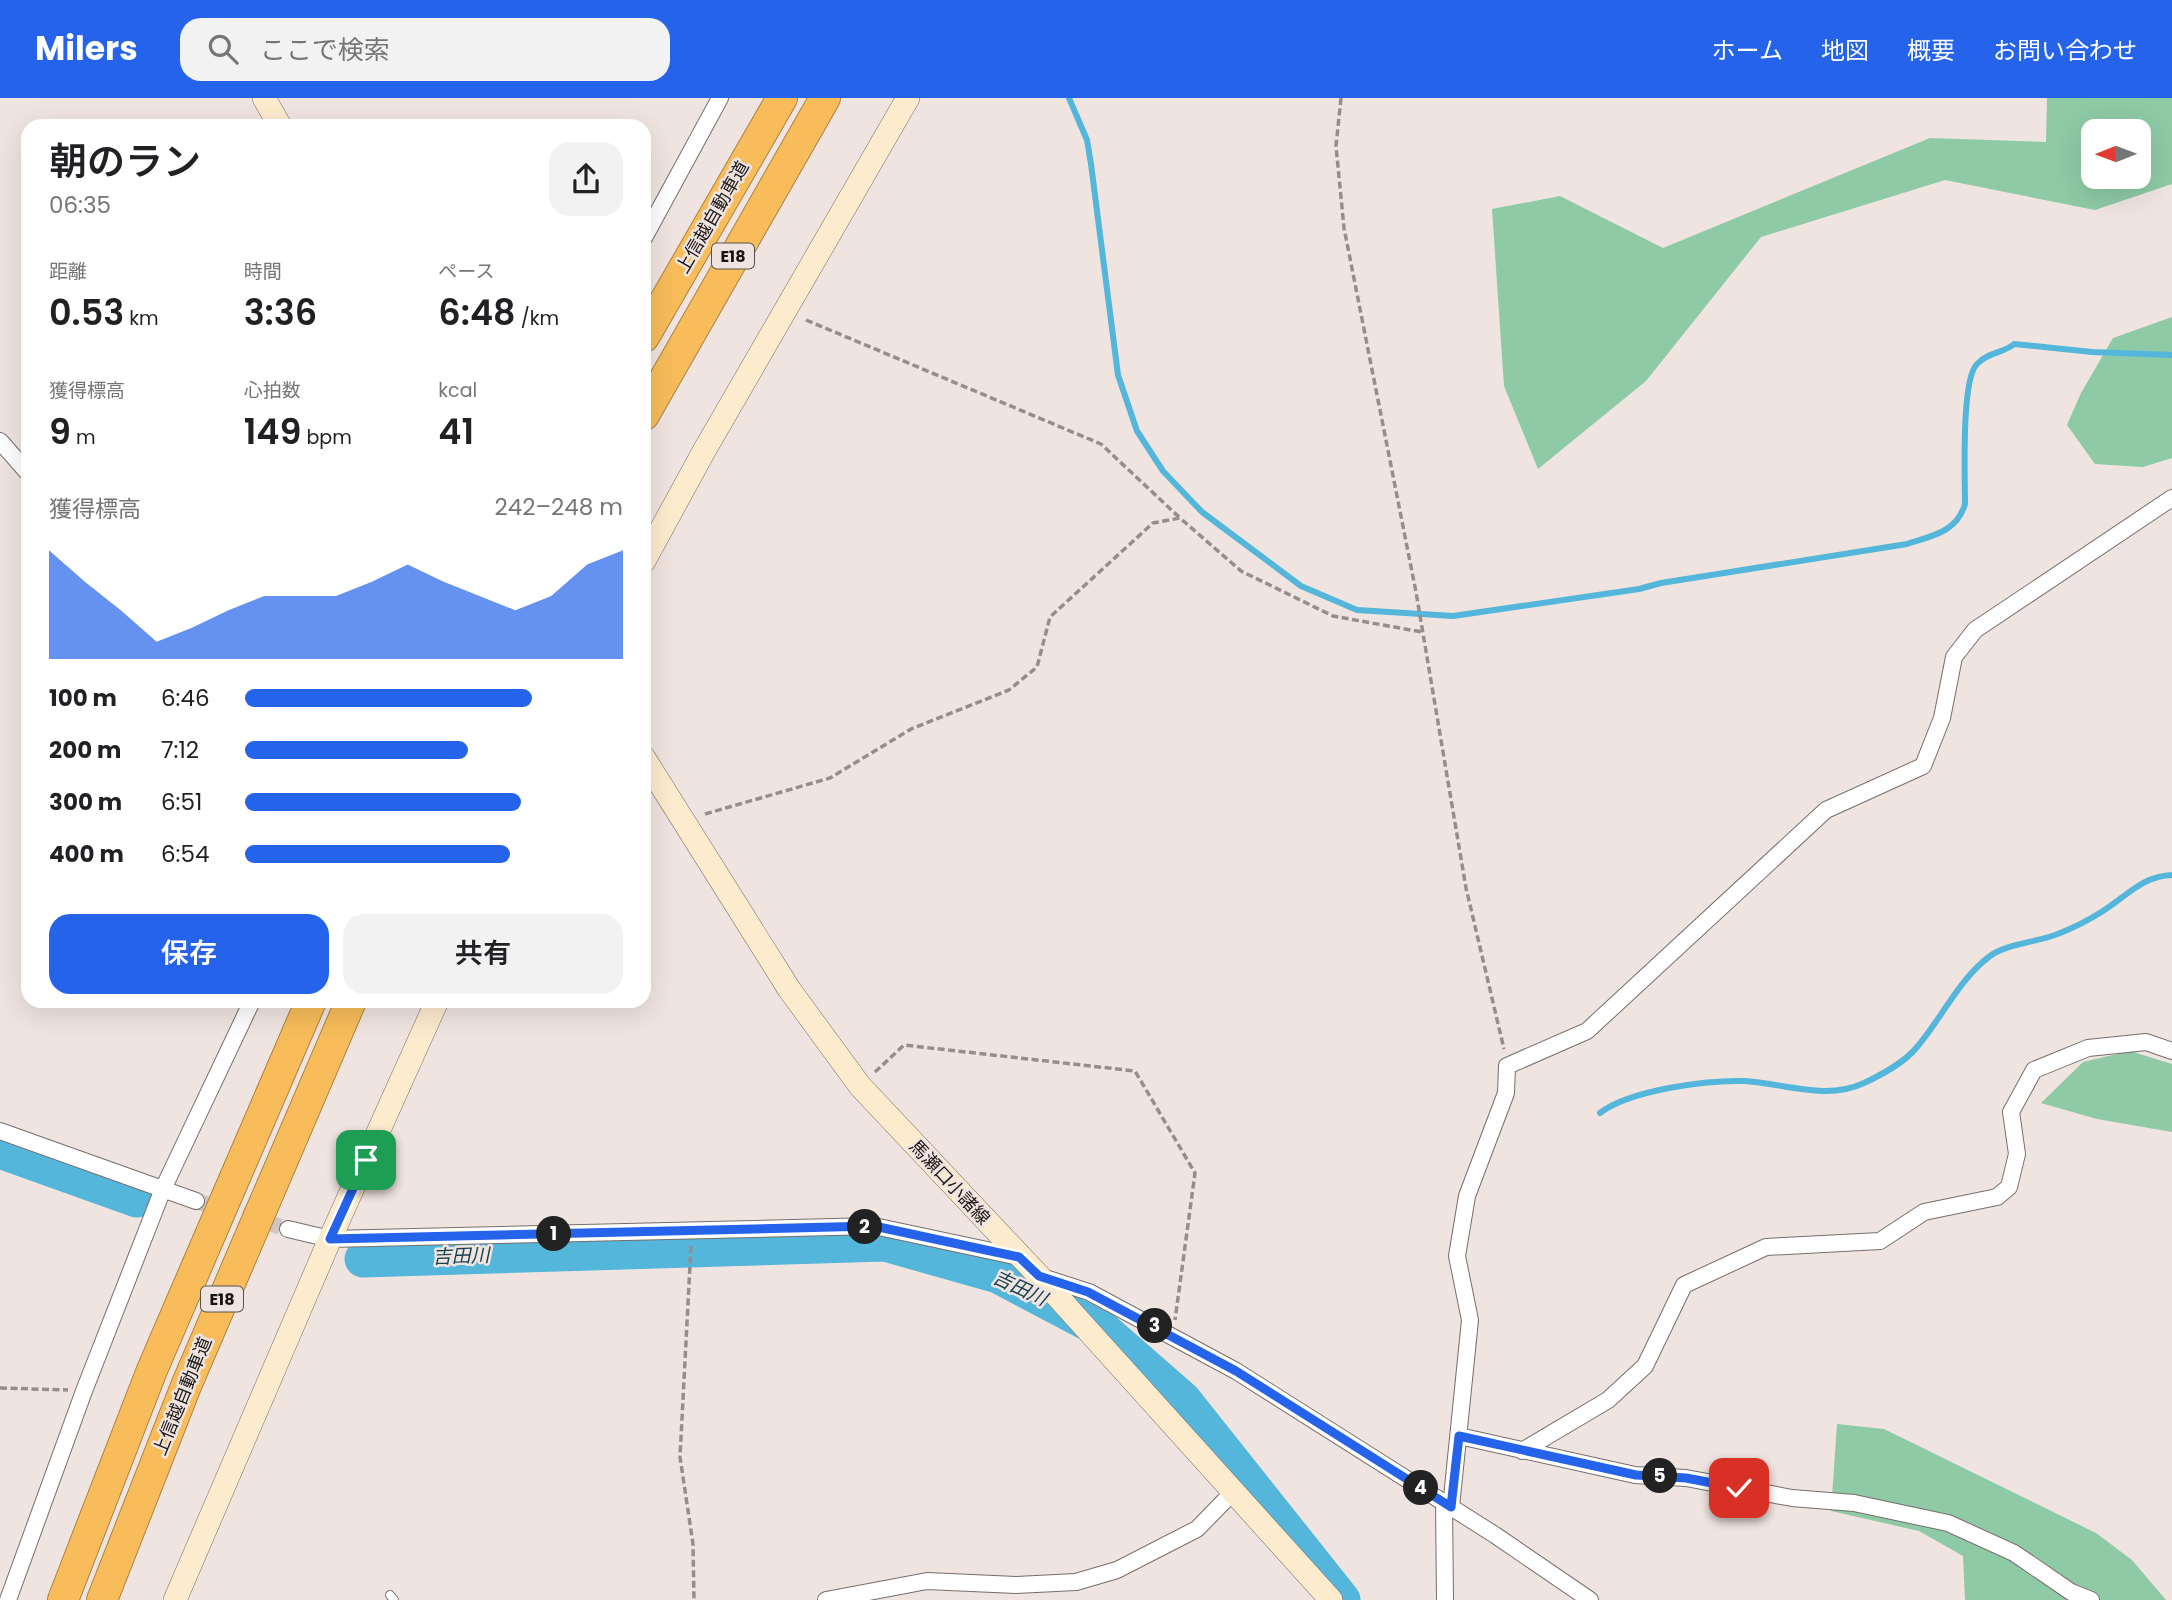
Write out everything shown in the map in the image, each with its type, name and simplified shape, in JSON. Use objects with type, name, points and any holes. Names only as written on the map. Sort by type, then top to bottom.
[{"type":"highway","name":"上信越自動車道","points":[[651,325],[782,98]]},
{"type":"highway","name":"E18","points":[[651,403],[825,98]]},
{"type":"highway","name":"上信越自動車道","points":[[63,1600],[152,1370],[308,1008]]},
{"type":"highway","name":"上信越自動車道","points":[[102,1600],[217,1310],[348,1008]]},
{"type":"street","points":[[264,98],[276,119]]},
{"type":"street","points":[[651,225],[720,98]]},
{"type":"street","points":[[651,549],[908,98]]},
{"type":"street","points":[[0,441],[21,464]]},
{"type":"street","points":[[1445,1600],[1447,1505],[1459,1436],[1470,1320],[1457,1256],[1467,1196],[1506,1093],[1507,1066],[1587,1031],[1826,810],[1923,766],[1942,718],[1954,657],[1975,630],[2172,499]]},
{"type":"street","name":"馬瀬口小諸線","points":[[651,770],[789,989],[860,1086],[1039,1276],[1331,1600]]},
{"type":"street","points":[[8,1600],[84,1391],[163,1189],[249,1008]]},
{"type":"street","points":[[175,1600],[330,1239],[434,1008]]},
{"type":"street","points":[[1522,1451],[1608,1400],[1645,1366],[1684,1285],[1766,1247],[1880,1241],[1924,1212],[1997,1196],[2009,1187],[2017,1154],[2011,1112],[2034,1070],[2088,1048],[2146,1042],[2172,1051]]},
{"type":"street","points":[[0,1131],[196,1201]]},
{"type":"street","points":[[288,1229],[330,1239],[874,1226],[1019,1257]]},
{"type":"street","points":[[1039,1276],[1088,1292],[1236,1371],[1590,1600]]},
{"type":"street","points":[[1459,1436],[1522,1451],[1560,1456],[1636,1475],[1686,1478],[1792,1498],[1854,1503],[1948,1523],[2014,1553],[2071,1592],[2091,1600]]},
{"type":"street","points":[[826,1600],[888,1595],[927,1581],[1016,1585],[1076,1582],[1117,1570],[1197,1529],[1233,1492]]},
{"type":"path","points":[[1341,98],[1336,146],[1344,228],[1422,632],[1466,888],[1495,1004],[1507,1066]]},
{"type":"path","points":[[785,311],[1101,444],[1241,571],[1333,616],[1422,632]]},
{"type":"path","points":[[682,821],[830,778],[911,729],[1009,690],[1037,667],[1050,617],[1153,523],[1180,518]]},
{"type":"path","points":[[860,1086],[904,1045],[1135,1071],[1195,1173],[1172,1336]]},
{"type":"path","points":[[692,1230],[680,1457],[693,1544],[694,1600]]},
{"type":"path","points":[[0,1388],[84,1391]]},
{"type":"green space","points":[[2047,98],[2172,98],[2172,184],[2095,210],[1945,180],[1761,237],[1646,381],[1538,469],[1504,386],[1492,209],[1560,196],[1663,248],[1930,138],[2046,142]]},
{"type":"green space","points":[[2172,317],[2172,458],[2143,467],[2095,464],[2067,425],[2081,393],[2113,338]]},
{"type":"green space","points":[[2130,1051],[2172,1064],[2172,1132],[2097,1119],[2041,1103],[2083,1062]]},
{"type":"green space","points":[[1837,1424],[1884,1429],[2096,1533],[2132,1560],[2166,1600],[1965,1600],[1963,1556],[1919,1531],[1831,1511]]},
{"type":"waterway","points":[[1069,98],[1087,140],[1118,375],[1137,431],[1163,471],[1202,512],[1301,586],[1357,610],[1453,616],[1639,589],[1661,583],[1907,544],[1950,527],[1965,504],[1968,389],[1972,374],[1982,360],[2014,344],[2092,352],[2172,355]]},
{"type":"waterway","points":[[1600,1113],[1630,1098],[1669,1088],[1710,1082],[1759,1082],[1820,1091],[1835,1091],[1864,1083],[1893,1068],[1912,1053],[1969,976],[1990,956],[2004,949],[2067,930],[2098,914],[2143,883],[2172,875]]},
{"type":"waterway","name":"吉田川","points":[[0,1150],[137,1199]]},
{"type":"waterway","name":"吉田川","points":[[363,1259],[885,1243],[998,1275],[1104,1331],[1183,1400],[1342,1600]]},
{"type":"tunnel","points":[[196,1201],[288,1229]]},
{"type":"route","points":[[366,1160],[330,1239],[874,1226],[1019,1257],[1039,1276],[1088,1292],[1138,1316],[1236,1371],[1451,1507],[1459,1436],[1522,1451],[1560,1456],[1636,1475],[1686,1478],[1739,1488]]}]
